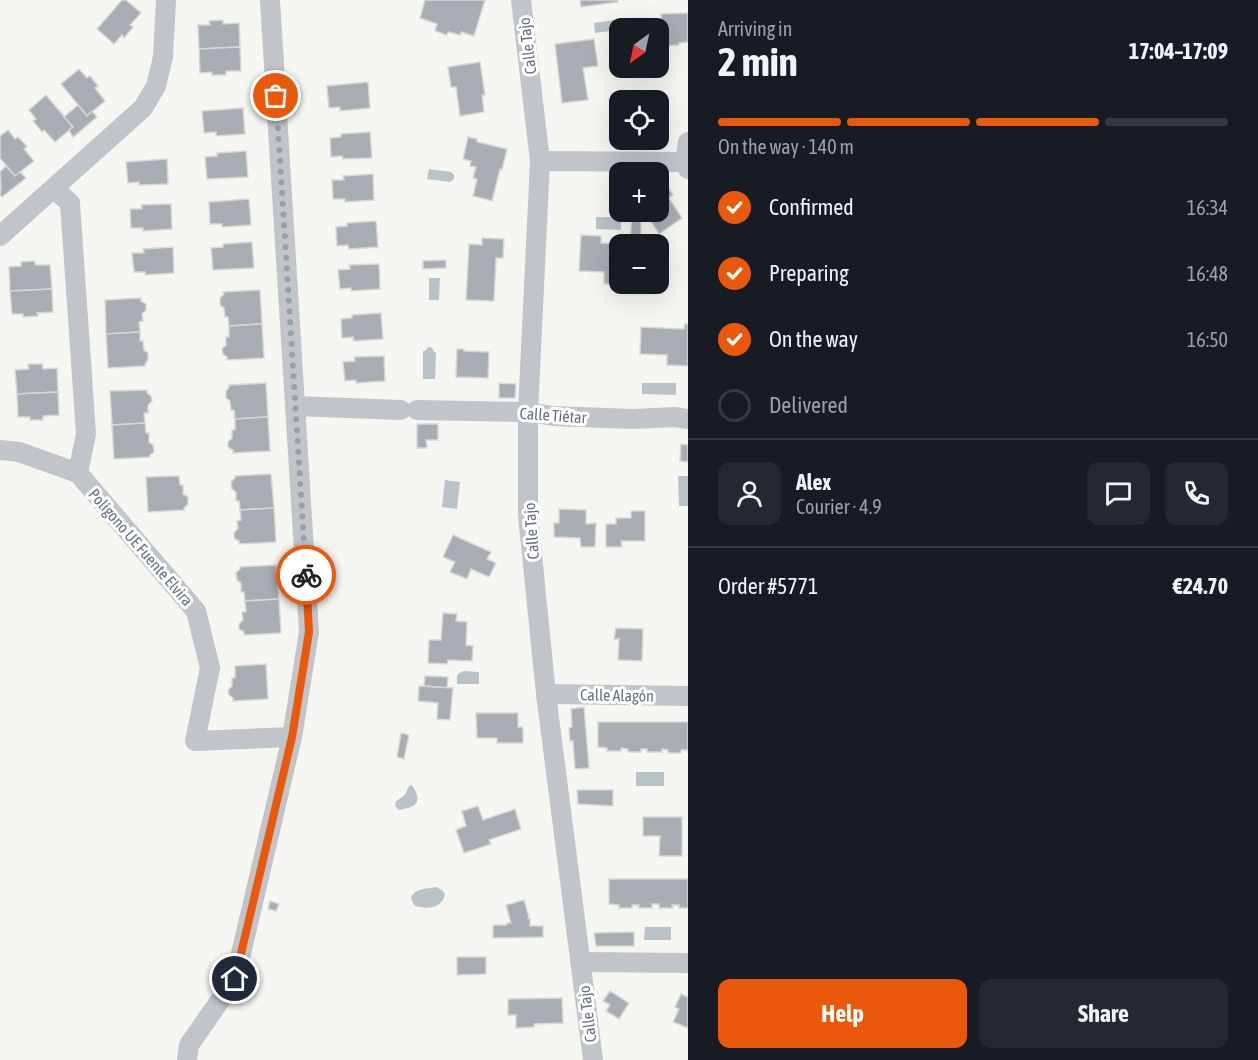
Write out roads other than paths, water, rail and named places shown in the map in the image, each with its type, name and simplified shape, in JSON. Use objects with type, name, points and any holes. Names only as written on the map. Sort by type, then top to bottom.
[{"type":"street","points":[[0,236],[143,108],[156,86],[163,57],[166,0]]},
{"type":"street","points":[[187,1060],[189,1045],[235,979],[292,737],[309,632],[270,0]]},
{"type":"street","name":"Calle Tajo","points":[[521,0],[540,161],[528,412],[528,515],[546,694],[592,1060]]},
{"type":"street","points":[[540,161],[687,166],[688,142]]},
{"type":"street","name":"Polígono UE Fuente Elvira","points":[[54,189],[70,203],[86,434],[78,473]]},
{"type":"street","name":"Calle Tiétar","points":[[295,406],[528,412],[553,416],[633,419],[675,417],[688,419]]},
{"type":"street","name":"Polígono UE Fuente Elvira","points":[[0,450],[19,452],[78,473],[196,611],[210,668],[195,741],[292,737]]},
{"type":"street","name":"Calle Alagón","points":[[546,694],[688,696]]},
{"type":"street","points":[[580,962],[688,963]]}]
